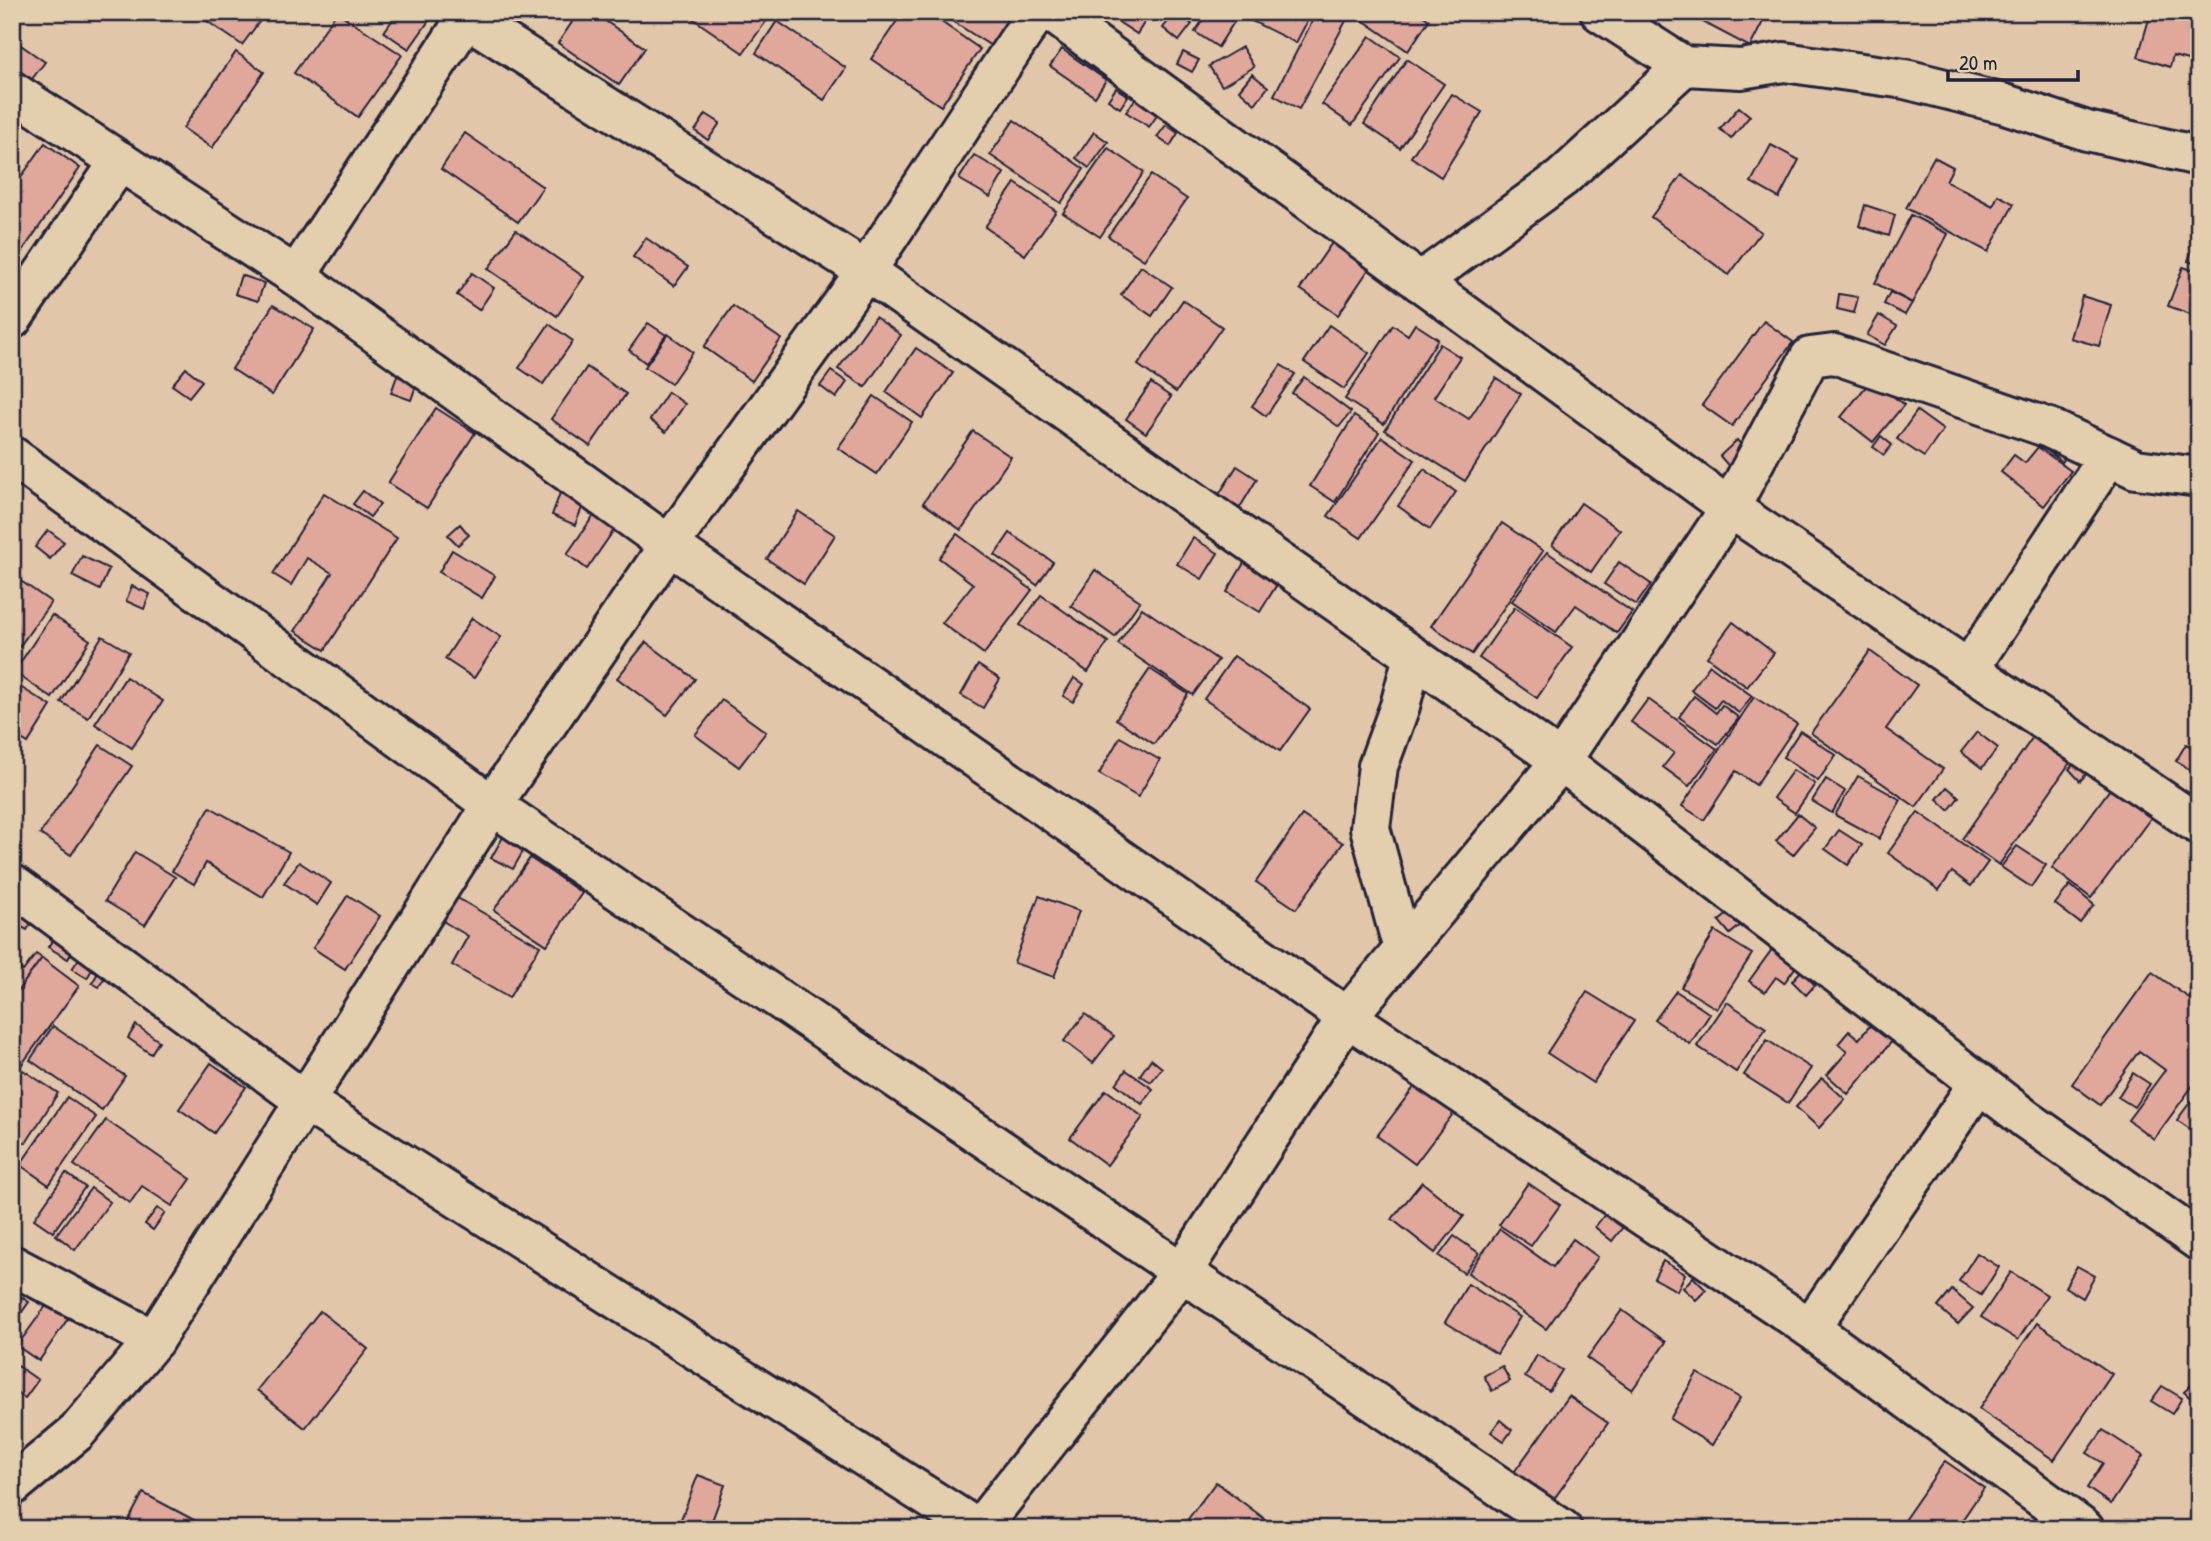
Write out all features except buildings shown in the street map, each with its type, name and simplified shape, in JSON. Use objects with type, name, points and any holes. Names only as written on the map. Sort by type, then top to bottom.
[{"type":"street","points":[[12,1486],[77,1432],[154,1340],[492,805],[669,545],[866,271],[1037,12]]},
{"type":"street","points":[[1051,12],[1730,508],[2199,825]]},
{"type":"street","points":[[1600,12],[1685,65],[1741,68],[1784,62],[1905,79],[2005,104],[2087,131],[2199,156]]},
{"type":"street","points":[[296,276],[461,15],[866,271],[1413,656],[1561,761],[1979,1083],[2199,1241]]},
{"type":"street","points":[[1420,282],[1562,178],[1685,65]]},
{"type":"street","points":[[12,91],[296,276],[669,545],[1347,1017],[1810,1328],[2084,1529]]},
{"type":"street","points":[[12,319],[120,161]]},
{"type":"street","points":[[12,884],[306,1102],[979,1529],[1182,1272],[1347,1017],[1561,761],[1730,508],[1810,357],[1834,354],[2049,428],[2136,470],[2199,477]]},
{"type":"street","points":[[12,456],[492,805],[1562,1529]]},
{"type":"street","points":[[1969,670],[2109,456]]},
{"type":"street","points":[[1403,949],[1370,828],[1378,766],[1400,706],[1413,656]]},
{"type":"street","points":[[1810,1328],[1979,1083]]},
{"type":"street","points":[[12,1265],[154,1340]]}]
